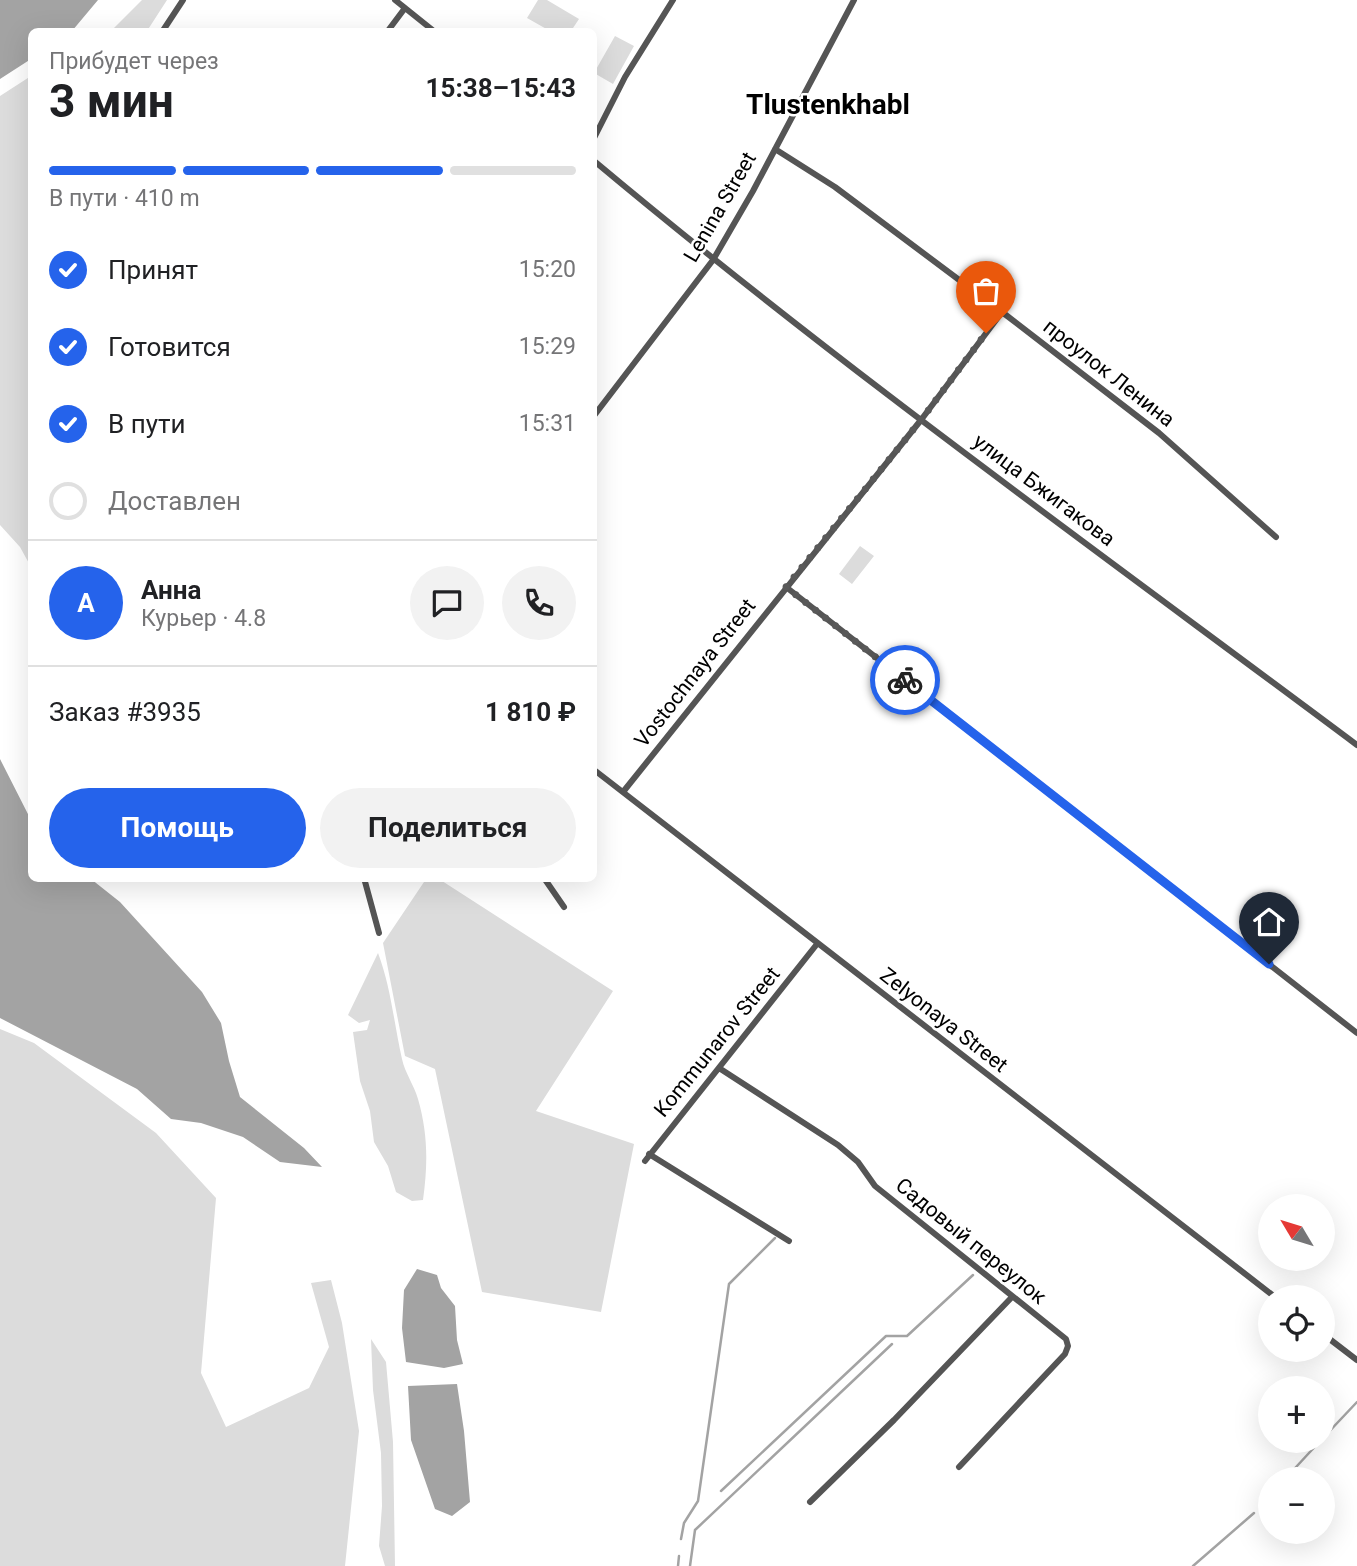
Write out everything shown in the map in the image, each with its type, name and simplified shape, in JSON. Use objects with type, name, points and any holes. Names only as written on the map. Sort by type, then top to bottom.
[{"type":"street","points":[[165,28],[183,0]]},
{"type":"street","points":[[395,0],[430,28]]},
{"type":"street","points":[[597,133],[625,77],[673,0]]},
{"type":"street","name":"Lenina Street","points":[[597,412],[713,260],[854,0]]},
{"type":"street","points":[[390,28],[405,8]]},
{"type":"street","name":"проулок Ленина","points":[[775,149],[835,187],[1159,433],[1276,537]]},
{"type":"street","name":"улица Бжигакова","points":[[597,163],[713,260],[921,420],[1357,745]]},
{"type":"street","name":"Vostochnaya Street","points":[[623,792],[921,420],[1002,312]]},
{"type":"street","points":[[786,587],[1357,1032]]},
{"type":"street","name":"Zelyonaya Street","points":[[597,772],[1259,1285]]},
{"type":"street","points":[[365,882],[379,933]]},
{"type":"street","points":[[547,882],[564,907]]},
{"type":"street","name":"Kommunarov Street","points":[[789,1241],[647,1158],[817,944]]},
{"type":"street","name":"Садовый переулок","points":[[719,1068],[838,1145],[858,1162],[875,1186],[1066,1339],[1068,1346],[1065,1354],[959,1467]]},
{"type":"street","points":[[810,1502],[894,1420],[1012,1297]]},
{"type":"street","points":[[1335,1343],[1357,1360]]},
{"type":"shaded area","points":[[0,0],[98,0],[75,28],[28,28],[28,61],[0,79]]},
{"type":"shaded area","points":[[142,0],[167,0],[149,28],[114,28]]},
{"type":"shaded area","points":[[538,0],[547,0],[579,19],[573,28],[545,28],[527,18]]},
{"type":"shaded area","points":[[615,36],[634,46],[613,84],[597,75],[597,68]]},
{"type":"shaded area","points":[[28,78],[28,562],[20,547],[0,525],[0,96]]},
{"type":"shaded area","points":[[860,546],[874,556],[852,584],[839,574]]},
{"type":"shaded area","points":[[0,759],[28,814],[28,882],[95,882],[120,902],[202,992],[221,1023],[240,1097],[304,1148],[322,1167],[280,1162],[243,1137],[201,1123],[171,1119],[137,1089],[0,1018]]},
{"type":"shaded area","points":[[424,882],[444,882],[613,991],[536,1111],[634,1144],[601,1312],[482,1292],[435,1069],[405,1056],[383,943]]},
{"type":"shaded area","points":[[378,953],[389,992],[402,1059],[418,1099],[424,1124],[426,1174],[423,1200],[412,1201],[396,1192],[388,1166],[374,1142],[370,1111],[360,1081],[353,1032],[367,1030],[370,1020],[359,1023],[348,1015]]},
{"type":"shaded area","points":[[0,1029],[34,1043],[156,1133],[216,1198],[201,1373],[226,1427],[309,1388],[329,1347],[311,1283],[331,1280],[342,1323],[359,1431],[345,1566],[0,1566]]},
{"type":"shaded area","points":[[417,1269],[437,1275],[441,1288],[455,1306],[457,1340],[463,1364],[444,1368],[406,1362],[402,1328],[404,1290]]},
{"type":"shaded area","points":[[371,1339],[386,1362],[393,1442],[395,1566],[385,1566],[379,1546],[382,1506],[381,1453],[373,1390]]},
{"type":"shaded area","points":[[457,1384],[470,1502],[452,1516],[435,1509],[411,1440],[408,1386]]},
{"type":"waterway","points":[[681,1539],[684,1523],[698,1501],[729,1284],[775,1238]]},
{"type":"waterway","points":[[721,1491],[886,1336],[907,1336],[973,1275]]},
{"type":"waterway","points":[[690,1566],[695,1530],[892,1344]]},
{"type":"waterway","points":[[1335,1425],[1357,1402]]},
{"type":"waterway","points":[[1296,1467],[1309,1453]]},
{"type":"waterway","points":[[1193,1566],[1254,1513]]},
{"type":"waterway","points":[[678,1566],[679,1556]]},
{"type":"way so far","points":[[905,680],[786,587],[921,420],[986,333]]},
{"type":"district","name":"Tlustenkhabl","points":[[828,104]]},
{"type":"route","points":[[905,680],[1269,964]]}]
